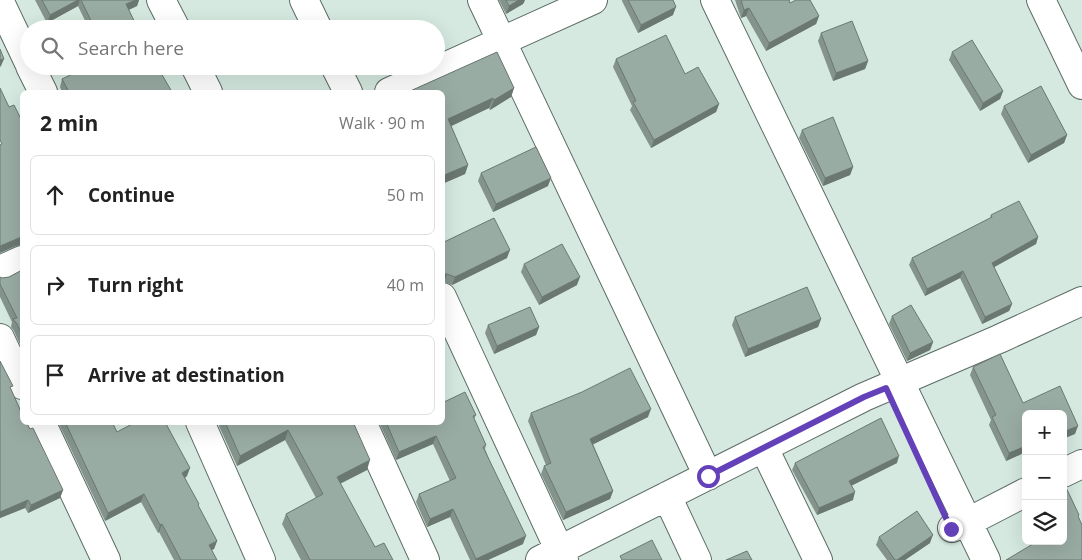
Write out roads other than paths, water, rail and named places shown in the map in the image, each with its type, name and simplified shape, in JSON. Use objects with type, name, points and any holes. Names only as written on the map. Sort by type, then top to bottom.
[{"type":"street","points":[[161,0],[171,20]]},
{"type":"street","points":[[304,0],[314,20]]},
{"type":"street","points":[[482,0],[708,476]]},
{"type":"street","points":[[445,67],[593,0]]},
{"type":"street","points":[[697,0],[897,393]]},
{"type":"street","points":[[715,0],[959,525],[986,560]]},
{"type":"street","points":[[1041,0],[1082,85]]},
{"type":"street","points":[[0,2],[20,44]]},
{"type":"street","points":[[35,75],[42,90]]},
{"type":"street","points":[[200,75],[207,90]]},
{"type":"street","points":[[340,75],[347,90]]},
{"type":"street","points":[[394,90],[427,75]]},
{"type":"street","points":[[0,270],[20,261]]},
{"type":"street","points":[[445,305],[558,558],[768,456],[864,397],[897,393],[999,339],[1082,301]]},
{"type":"street","points":[[0,338],[20,381]]},
{"type":"street","points":[[41,425],[106,560]]},
{"type":"street","points":[[201,425],[261,560]]},
{"type":"street","points":[[363,425],[425,560]]},
{"type":"street","points":[[670,502],[708,476],[768,456]]},
{"type":"street","points":[[768,456],[818,560]]},
{"type":"street","points":[[1067,471],[1082,464]]},
{"type":"street","points":[[959,525],[1022,494]]},
{"type":"street","points":[[670,502],[697,560]]},
{"type":"street","points":[[959,525],[965,560]]}]
